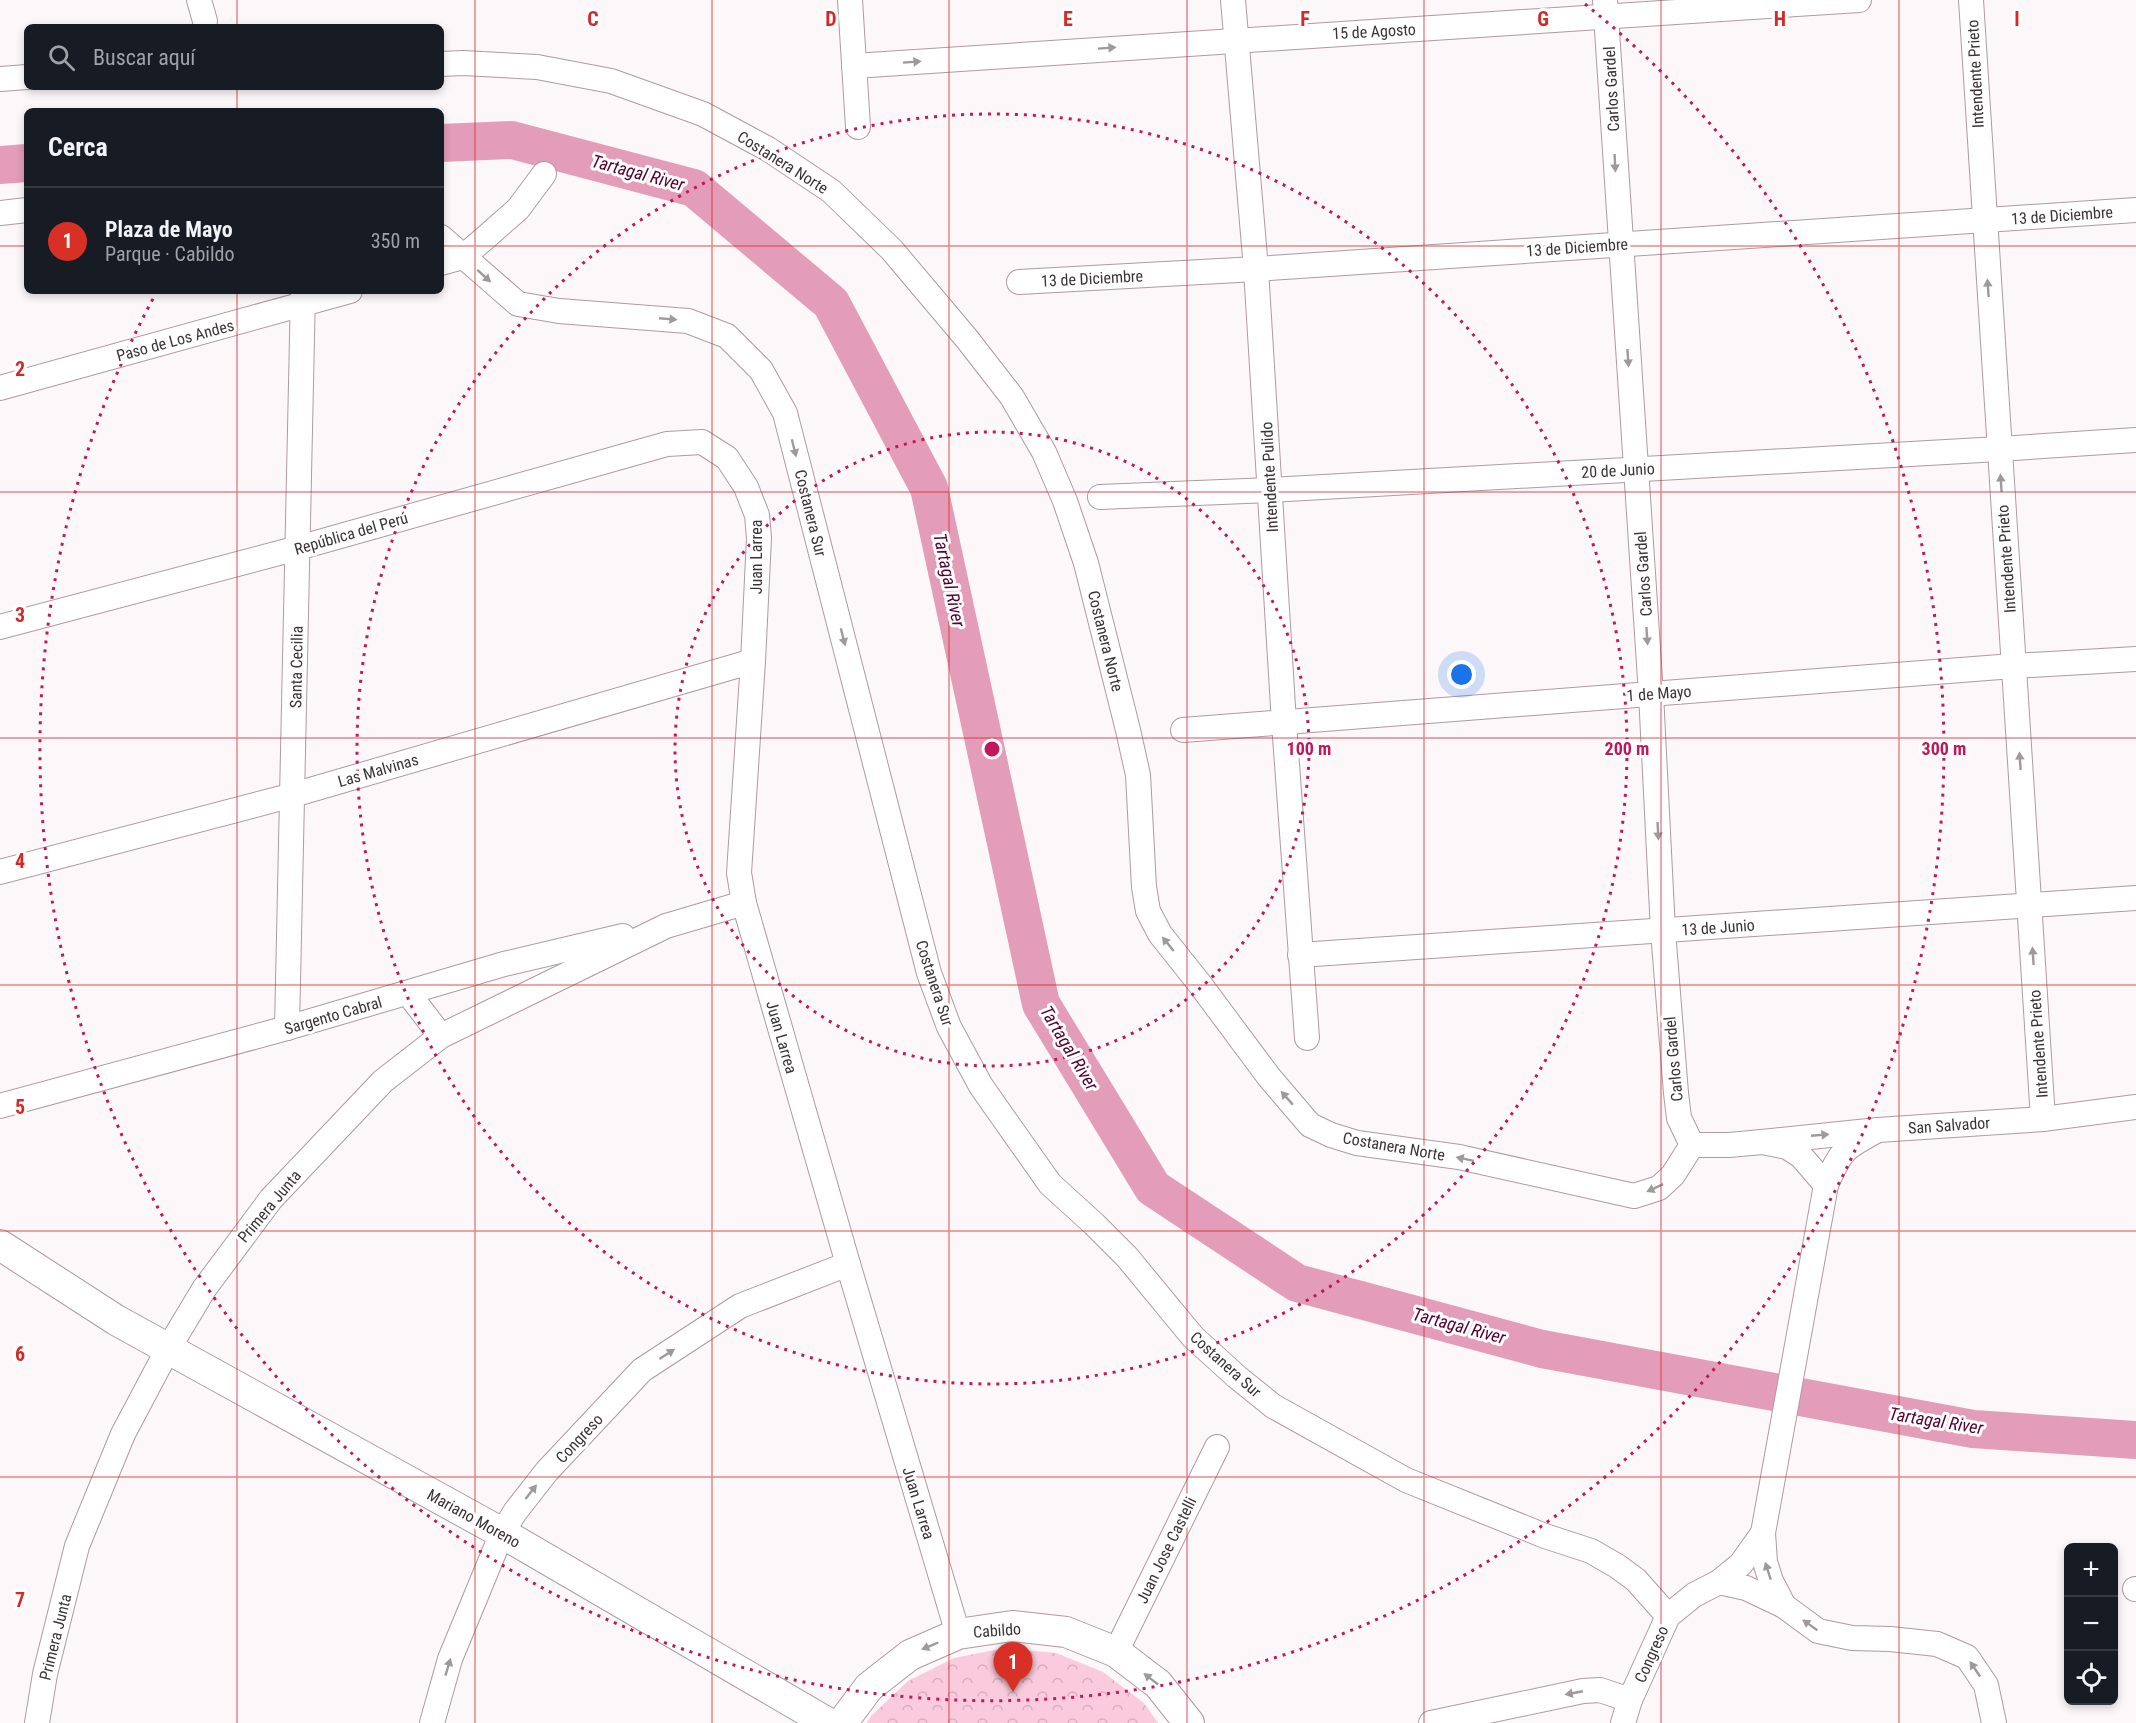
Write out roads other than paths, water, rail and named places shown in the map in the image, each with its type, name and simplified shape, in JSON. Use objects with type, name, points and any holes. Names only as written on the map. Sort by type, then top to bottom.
[{"type":"main road","name":"Mariano Moreno","points":[[0,1245],[117,1320],[502,1533],[828,1723]]},
{"type":"main road","name":"Mariano Moreno","points":[[0,1262],[117,1320]]},
{"type":"main road","name":"Cabildo","points":[[842,1723],[869,1687],[910,1654],[958,1634],[1012,1626],[1066,1632],[1116,1652],[1158,1684],[1189,1723]]},
{"type":"street","points":[[850,0],[858,127]]},
{"type":"street","name":"Intendente Pulido","points":[[1233,0],[1256,269],[1284,723],[1307,1038]]},
{"type":"street","name":"15 de Agosto","points":[[854,66],[1235,39],[1606,9],[1859,0]]},
{"type":"street","name":"Intendente Prieto","points":[[1971,0],[1983,220],[2043,1119]]},
{"type":"street","name":"Carlos Gardel","points":[[1606,9],[1651,694],[1663,931],[1679,1118],[1692,1145]]},
{"type":"street","name":"Costanera Norte","points":[[444,64],[537,67],[611,81],[703,114],[768,149],[831,191],[892,250],[967,339],[1012,397],[1044,452],[1065,501],[1086,563],[1138,775],[1144,887],[1148,911],[1160,934],[1269,1077],[1310,1125],[1331,1135],[1357,1143],[1459,1157],[1634,1196],[1659,1188],[1673,1175],[1692,1145]]},
{"type":"street","points":[[0,79],[24,77]]},
{"type":"street","points":[[452,260],[518,209],[544,174]]},
{"type":"street","points":[[0,213],[24,210]]},
{"type":"street","name":"13 de Diciembre","points":[[1019,282],[1256,269],[2136,210]]},
{"type":"street","name":"Costanera Sur","points":[[444,243],[452,260],[518,304],[559,312],[618,314],[688,321],[727,336],[761,370],[785,413],[933,984],[949,1027],[981,1086],[1050,1185],[1127,1257],[1193,1337],[1273,1406],[1406,1480],[1545,1536],[1591,1551],[1636,1580],[1668,1616]]},
{"type":"street","name":"Paso de Los Andes","points":[[0,387],[303,298],[330,294]]},
{"type":"street","name":"Santa Cecilia","points":[[287,1028],[303,298]]},
{"type":"street","name":"20 de Junio","points":[[1100,497],[1270,490],[2136,440]]},
{"type":"street","name":"República del Perú","points":[[0,627],[298,548],[667,444],[702,442]]},
{"type":"street","name":"Juan Larrea","points":[[702,442],[727,458],[746,487],[757,515],[759,538],[753,661],[739,873],[744,903],[958,1634]]},
{"type":"street","name":"1 de Mayo","points":[[1183,730],[2013,666],[2136,659]]},
{"type":"street","name":"Las Malvinas","points":[[0,872],[292,795],[753,661]]},
{"type":"street","name":"13 de Junio","points":[[1300,955],[2136,898]]},
{"type":"street","name":"Primera Junta","points":[[37,1723],[45,1674],[77,1546],[123,1434],[168,1349],[204,1289],[271,1198],[383,1082],[441,1036],[666,926],[744,903]]},
{"type":"street","name":"Sargento Cabral","points":[[0,1106],[287,1028],[504,964],[666,926]]},
{"type":"street","points":[[408,993],[441,1036]]},
{"type":"street","name":"San Salvador","points":[[1692,1145],[1729,1145],[1878,1130],[2043,1119],[2136,1107]]},
{"type":"street","points":[[1784,1606],[1771,1581],[1765,1562],[1763,1533],[1826,1185],[1839,1156],[1854,1143],[1878,1130]]},
{"type":"street","points":[[1762,1142],[1787,1147],[1801,1156],[1826,1185]]},
{"type":"street","name":"Congreso","points":[[432,1723],[450,1659],[502,1533],[515,1512],[547,1471],[642,1370],[740,1306],[848,1264]]},
{"type":"street","name":"Juan Jose Castelli","points":[[1116,1652],[1217,1447]]},
{"type":"street","name":"Congreso","points":[[1623,1723],[1630,1700],[1668,1616],[1694,1595],[1719,1582],[1740,1564],[1763,1533]]},
{"type":"street","points":[[1719,1582],[1746,1588],[1784,1606],[1818,1631],[1852,1638],[1937,1644],[1967,1657],[1986,1686],[1994,1723]]},
{"type":"street","points":[[1431,1723],[1583,1691],[1600,1690],[1630,1700]]},
{"type":"waterway","name":"Tartagal River","points":[[444,143],[512,140],[694,188],[831,303],[929,488],[1041,1004],[1153,1188],[1297,1283],[1542,1349],[1973,1429],[2136,1440]]},
{"type":"waterway","name":"Tartagal River","points":[[0,165],[24,163]]},
{"type":"place","name":"Plaza de Mayo","points":[[1013,1692]]}]
